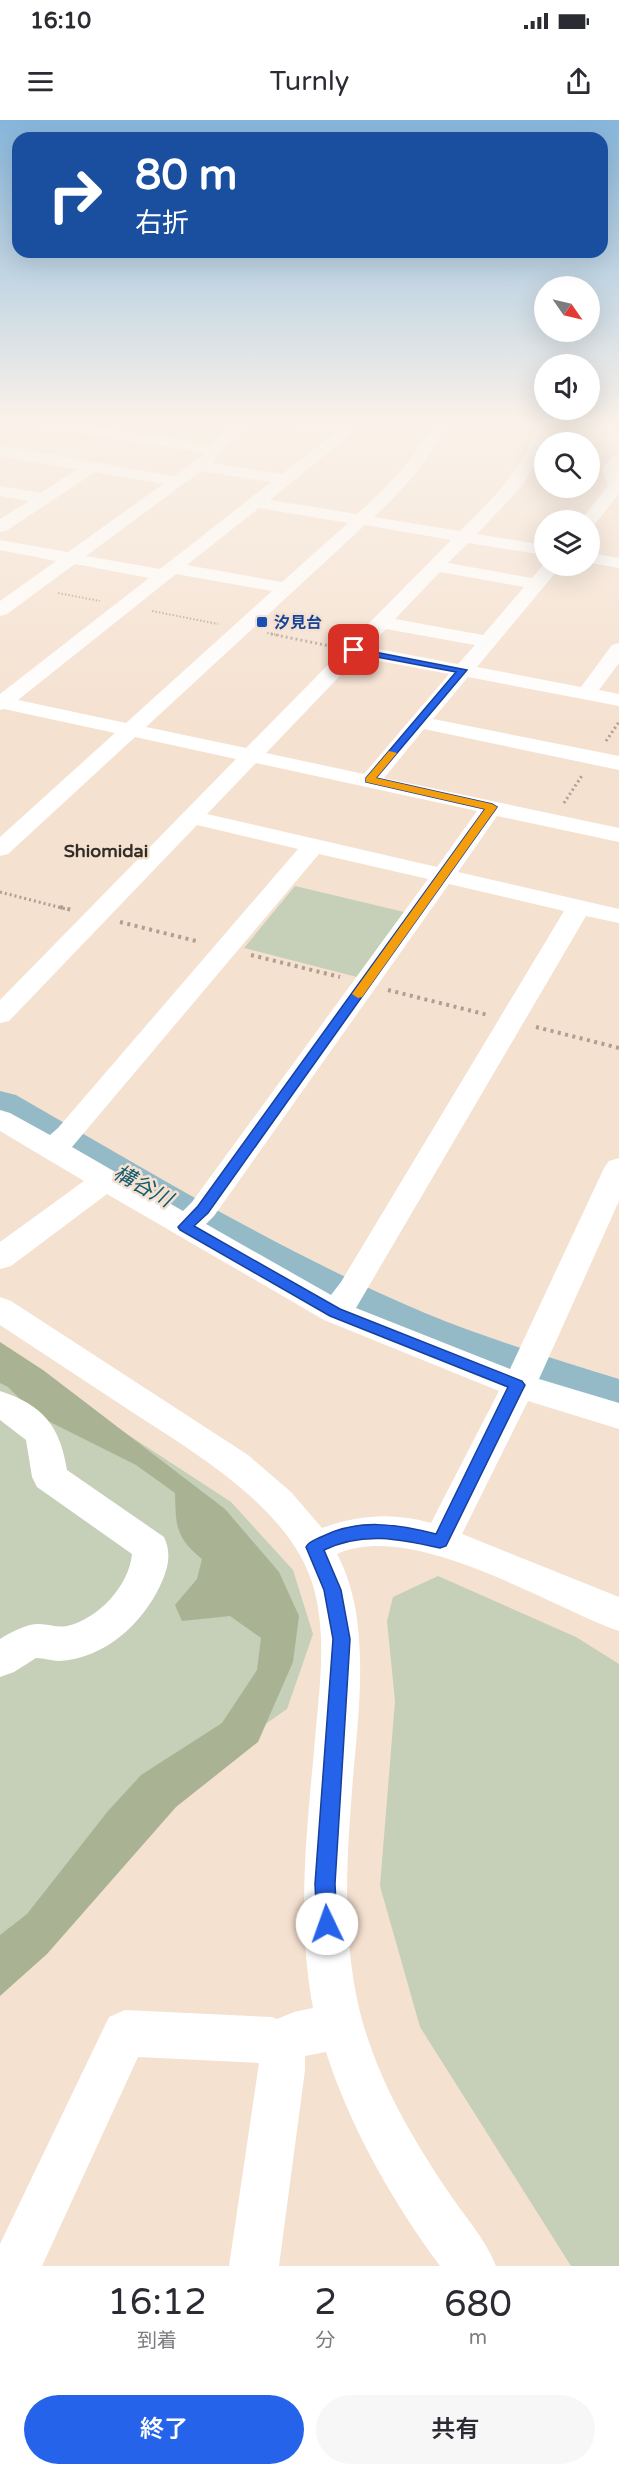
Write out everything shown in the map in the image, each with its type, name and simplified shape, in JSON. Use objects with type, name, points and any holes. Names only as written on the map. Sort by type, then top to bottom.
[{"type":"street","points":[[0,609],[123,520]]},
{"type":"street","points":[[1,703],[231,520]]},
{"type":"street","points":[[0,849],[241,628],[363,520]]},
{"type":"street","points":[[364,520],[534,548]]},
{"type":"street","points":[[0,1015],[249,755],[480,520]]},
{"type":"street","points":[[0,545],[70,558],[286,588]]},
{"type":"street","points":[[600,560],[619,563]]},
{"type":"street","points":[[435,566],[536,584]]},
{"type":"street","points":[[370,780],[543,576]]},
{"type":"street","points":[[0,585],[28,589]]},
{"type":"street","points":[[381,622],[487,641]]},
{"type":"street","points":[[586,694],[619,649]]},
{"type":"street","points":[[354,650],[619,700]]},
{"type":"street","points":[[1,703],[619,835]]},
{"type":"street","points":[[418,722],[619,763]]},
{"type":"street","points":[[192,1219],[492,807]]},
{"type":"street","points":[[190,817],[619,916]]},
{"type":"street","points":[[59,1144],[314,845]]},
{"type":"street","points":[[342,1303],[579,906]]},
{"type":"street","points":[[0,1119],[59,1144],[105,1180],[192,1219],[342,1303],[523,1374],[619,1416]]},
{"type":"street","points":[[440,1541],[523,1374],[619,1168]]},
{"type":"street","points":[[0,1258],[105,1180]]},
{"type":"street","points":[[0,1309],[198,1438],[257,1482],[295,1521],[315,1547],[333,1590],[342,1639],[325,1884],[330,1963],[341,2026],[372,2110],[431,2212],[471,2266]]},
{"type":"street","points":[[0,1404],[38,1428],[44,1436],[50,1477],[151,1548],[152,1558],[134,1599],[111,1623],[77,1640],[58,1644],[39,1641],[22,1645],[0,1660]]},
{"type":"street","points":[[315,1547],[336,1537],[368,1530],[400,1532],[440,1541],[568,1591],[619,1615]]},
{"type":"street","points":[[282,2045],[294,2035],[341,2026]]},
{"type":"street","points":[[16,2266],[125,2033],[272,2040],[282,2045]]},
{"type":"street","points":[[254,2266],[282,2070],[282,2045]]},
{"type":"path","points":[[28,589],[354,650]]},
{"type":"path","points":[[0,892],[619,1048]]},
{"type":"green space","points":[[295,886],[404,912],[357,977],[244,948]]},
{"type":"green space","points":[[0,1342],[43,1370],[225,1509],[279,1572],[299,1616],[293,1662],[258,1742],[176,1807],[47,1954],[0,1996],[0,1935],[27,1914],[108,1811],[141,1775],[222,1723],[257,1670],[261,1638],[230,1616],[182,1621],[175,1605],[197,1579],[202,1559],[187,1544],[179,1530],[175,1493],[136,1465],[36,1415],[8,1387],[0,1383]]},
{"type":"green space","points":[[0,1351],[231,1502],[293,1570],[313,1634],[287,1709],[156,1800],[0,1995]]},
{"type":"green space","points":[[438,1576],[576,1637],[619,1664],[619,2266],[571,2266],[420,2027],[380,1886],[395,1701],[387,1621],[393,1597]]},
{"type":"waterway","name":"構谷川","points":[[0,1105],[187,1214],[330,1290],[438,1338],[619,1399]]},
{"type":"slow traffic","points":[[358,994],[492,807],[370,780],[392,753]]},
{"type":"place","name":"汐見台","points":[[262,622]]},
{"type":"district","name":"Shiomidai","points":[[106,851]]},
{"type":"route","points":[[327,1924],[325,1884],[342,1639],[333,1590],[315,1547],[336,1537],[368,1530],[400,1532],[440,1541],[517,1385],[335,1312],[184,1227],[203,1209],[492,807],[370,780],[462,670],[354,650]]}]
